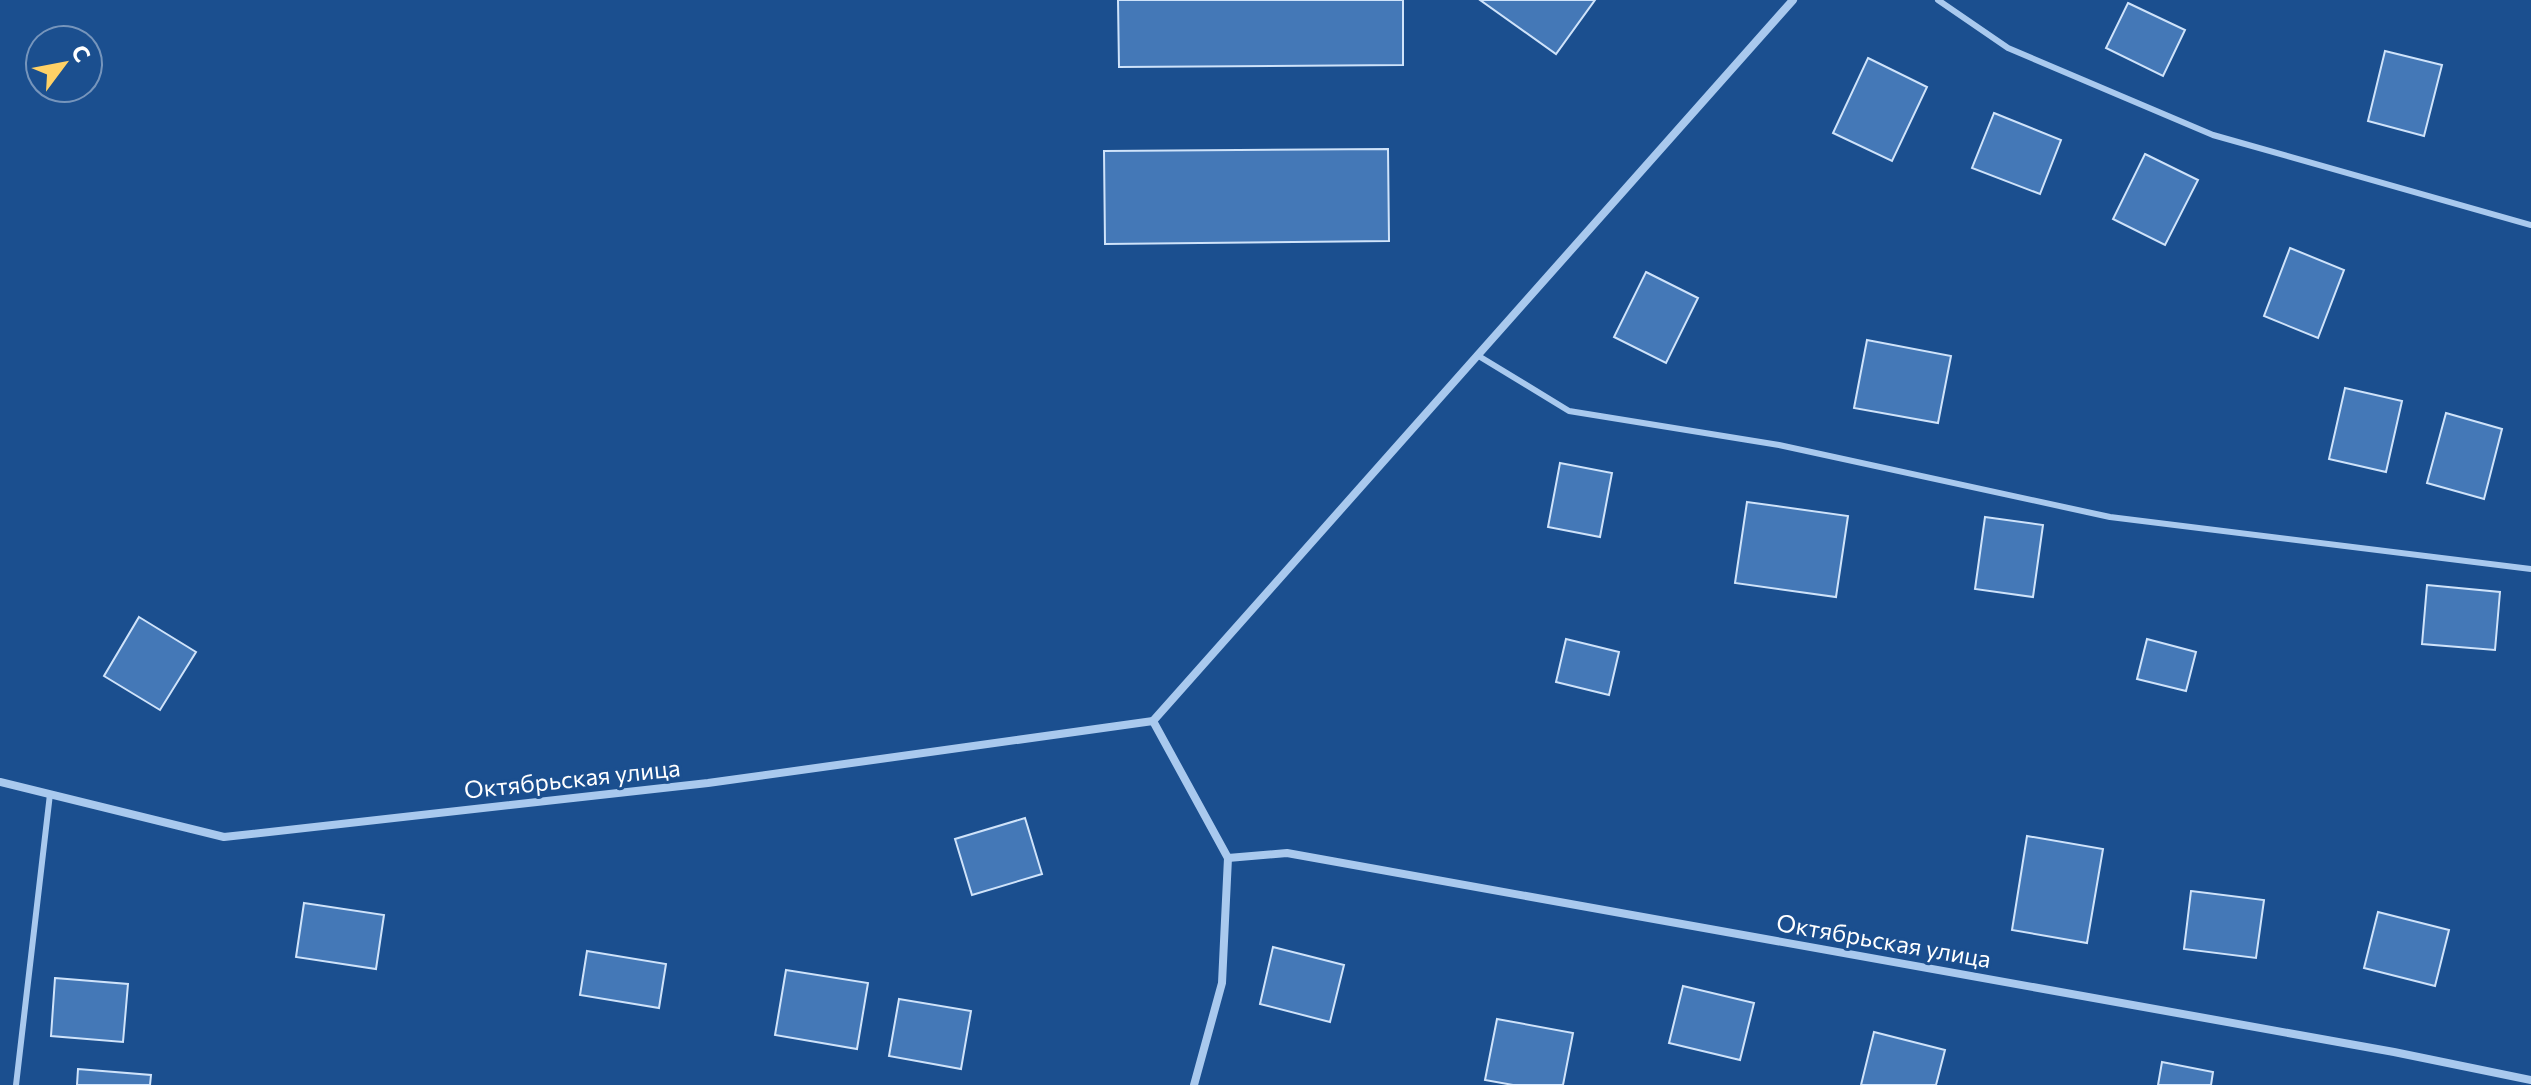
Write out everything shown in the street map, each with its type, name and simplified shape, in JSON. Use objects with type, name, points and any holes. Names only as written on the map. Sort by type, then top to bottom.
[{"type":"street","points":[[1194,1085],[1222,983],[1228,858],[1153,721],[1793,0]]},
{"type":"street","name":"Октябрьская улица","points":[[0,782],[224,837],[708,783],[1153,721]]},
{"type":"street","name":"Октябрьская улица","points":[[1228,858],[1287,853],[2394,1052],[2531,1080]]},
{"type":"lane","points":[[1938,0],[2008,48],[2213,135],[2531,225]]},
{"type":"lane","points":[[1477,355],[1569,411],[1779,445],[2110,517],[2531,569]]},
{"type":"lane","points":[[16,1085],[50,794]]},
{"type":"building","points":[[1118,0],[1403,0],[1403,65],[1119,67]]},
{"type":"building","points":[[1480,0],[1595,0],[1556,54]]},
{"type":"building","points":[[2128,3],[2185,30],[2163,76],[2106,48]]},
{"type":"building","points":[[2385,51],[2442,65],[2424,136],[2368,121]]},
{"type":"building","points":[[1868,58],[1927,87],[1892,161],[1833,133]]},
{"type":"building","points":[[1994,113],[2061,140],[2040,194],[1972,168]]},
{"type":"building","points":[[1388,149],[1389,241],[1105,244],[1104,151]]},
{"type":"building","points":[[2145,154],[2198,180],[2165,245],[2113,219]]},
{"type":"building","points":[[2290,248],[2344,270],[2318,338],[2264,316]]},
{"type":"building","points":[[1646,272],[1698,298],[1666,363],[1614,337]]},
{"type":"building","points":[[1867,340],[1951,356],[1938,423],[1854,408]]},
{"type":"building","points":[[2345,388],[2402,401],[2386,472],[2329,459]]},
{"type":"building","points":[[2446,413],[2502,429],[2484,499],[2427,483]]},
{"type":"building","points":[[1560,463],[1612,473],[1600,537],[1548,527]]},
{"type":"building","points":[[1747,502],[1848,516],[1836,597],[1735,583]]},
{"type":"building","points":[[1985,517],[2043,525],[2033,597],[1975,589]]},
{"type":"building","points":[[2427,585],[2500,592],[2495,650],[2422,644]]},
{"type":"building","points":[[139,617],[196,652],[160,710],[104,676]]},
{"type":"building","points":[[1566,639],[1619,652],[1609,695],[1556,682]]},
{"type":"building","points":[[2147,639],[2196,652],[2186,691],[2137,679]]},
{"type":"building","points":[[1025,818],[1042,874],[972,895],[955,839]]},
{"type":"building","points":[[2027,836],[2103,849],[2087,943],[2012,930]]},
{"type":"building","points":[[2191,891],[2264,900],[2256,958],[2184,949]]},
{"type":"building","points":[[304,903],[384,915],[376,969],[296,957]]},
{"type":"building","points":[[2378,912],[2449,930],[2435,986],[2364,968]]},
{"type":"building","points":[[1273,947],[1344,965],[1330,1022],[1260,1004]]},
{"type":"building","points":[[587,951],[666,964],[659,1008],[580,995]]},
{"type":"building","points":[[786,970],[868,983],[857,1049],[775,1035]]},
{"type":"building","points":[[55,978],[128,984],[123,1042],[51,1036]]},
{"type":"building","points":[[1683,986],[1754,1003],[1740,1060],[1669,1043]]},
{"type":"building","points":[[899,999],[971,1011],[961,1069],[889,1056]]},
{"type":"building","points":[[1497,1019],[1573,1033],[1563,1085],[1513,1085],[1485,1080]]},
{"type":"building","points":[[1874,1032],[1945,1050],[1936,1085],[1861,1085]]},
{"type":"building","points":[[2162,1062],[2213,1072],[2211,1085],[2158,1085]]},
{"type":"building","points":[[78,1069],[151,1075],[150,1085],[77,1085]]}]
